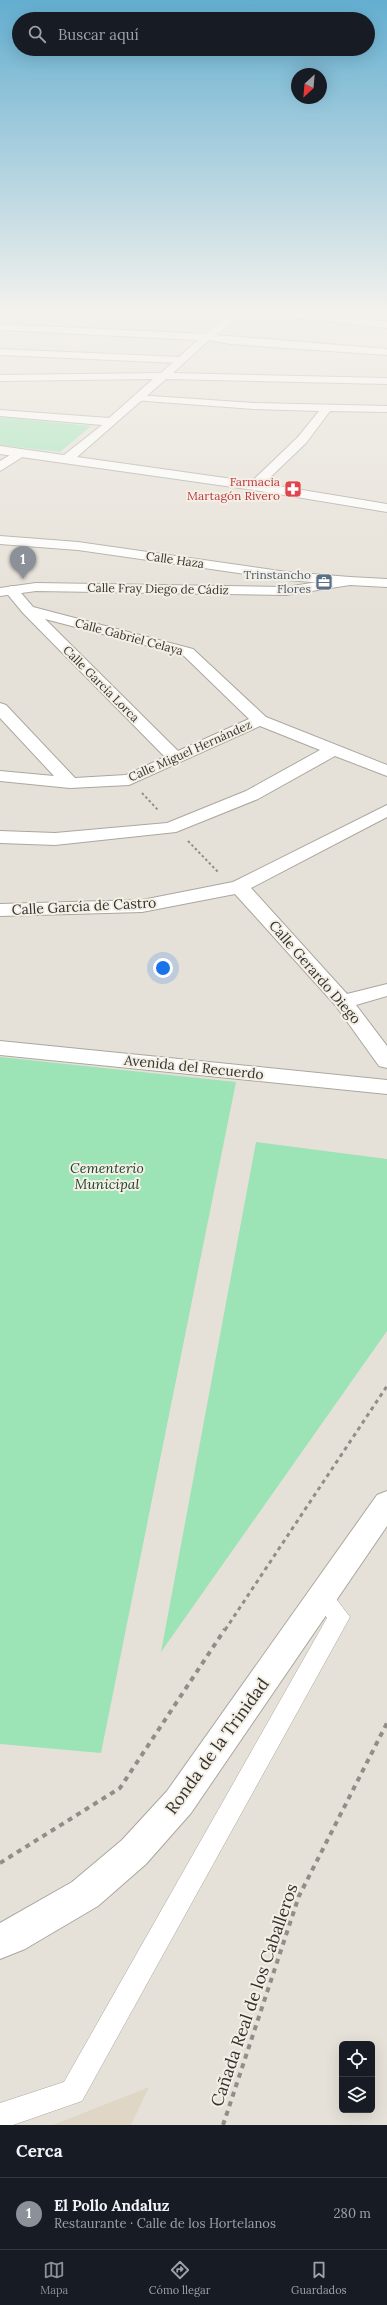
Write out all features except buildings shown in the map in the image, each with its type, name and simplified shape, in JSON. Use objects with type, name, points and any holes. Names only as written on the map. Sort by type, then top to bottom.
[{"type":"street","points":[[2,413],[112,422]]},
{"type":"street","points":[[66,460],[121,413]]},
{"type":"street","points":[[254,486],[302,440],[323,413]]},
{"type":"street","points":[[0,450],[254,486],[386,507]]},
{"type":"street","points":[[0,467],[20,453]]},
{"type":"street","name":"Calle Haza","points":[[0,540],[78,546],[287,576],[350,581]]},
{"type":"street","name":"Calle Fray Diego de Cádiz","points":[[4,588],[36,587],[286,591],[350,581],[387,583]]},
{"type":"street","name":"Calle García Lorca","points":[[4,588],[28,610],[174,757]]},
{"type":"street","name":"Calle Gabriel Celaya","points":[[28,610],[188,652],[260,720],[387,771]]},
{"type":"street","points":[[0,708],[70,783]]},
{"type":"street","name":"Calle Miguel Hernández","points":[[0,776],[70,783],[129,780],[174,757],[260,720]]},
{"type":"street","points":[[0,837],[55,839],[170,828],[252,795],[333,750]]},
{"type":"street","name":"Calle García de Castro","points":[[0,910],[142,906],[239,886],[387,810]]},
{"type":"street","name":"Calle Gerardo Diego","points":[[239,886],[343,1002],[387,1061]]},
{"type":"street","points":[[343,1002],[387,990]]},
{"type":"street","name":"Avenida del Recuerdo","points":[[0,1048],[387,1087]]},
{"type":"street","name":"Ronda de la Trinidad","points":[[0,1941],[12,1936],[85,1894],[134,1852],[179,1802],[387,1503]]},
{"type":"lane","points":[[0,2116],[73,2092],[340,1617],[323,1597]]},
{"type":"path","points":[[0,1862],[120,1788],[387,1386]]},
{"type":"path","name":"Cañada Real de los Caballeros","points":[[224,2125],[299,1896],[387,1724]]},
{"type":"shaded area","points":[[149,2087],[131,2125],[53,2125]]},
{"type":"green space","points":[[0,417],[91,426],[60,452],[0,445]]},
{"type":"green space","name":"Cementerio Municipal","points":[[0,1057],[236,1082],[101,1753],[0,1744]]},
{"type":"green space","points":[[256,1142],[387,1159],[387,1331],[161,1652]]},
{"type":"place","name":"Farmacia Martagón Rivero","points":[[293,489]]},
{"type":"place","name":"El Pollo Andaluz","points":[[23,579]]},
{"type":"place","name":"Trinstancho Flores","points":[[324,582]]}]
